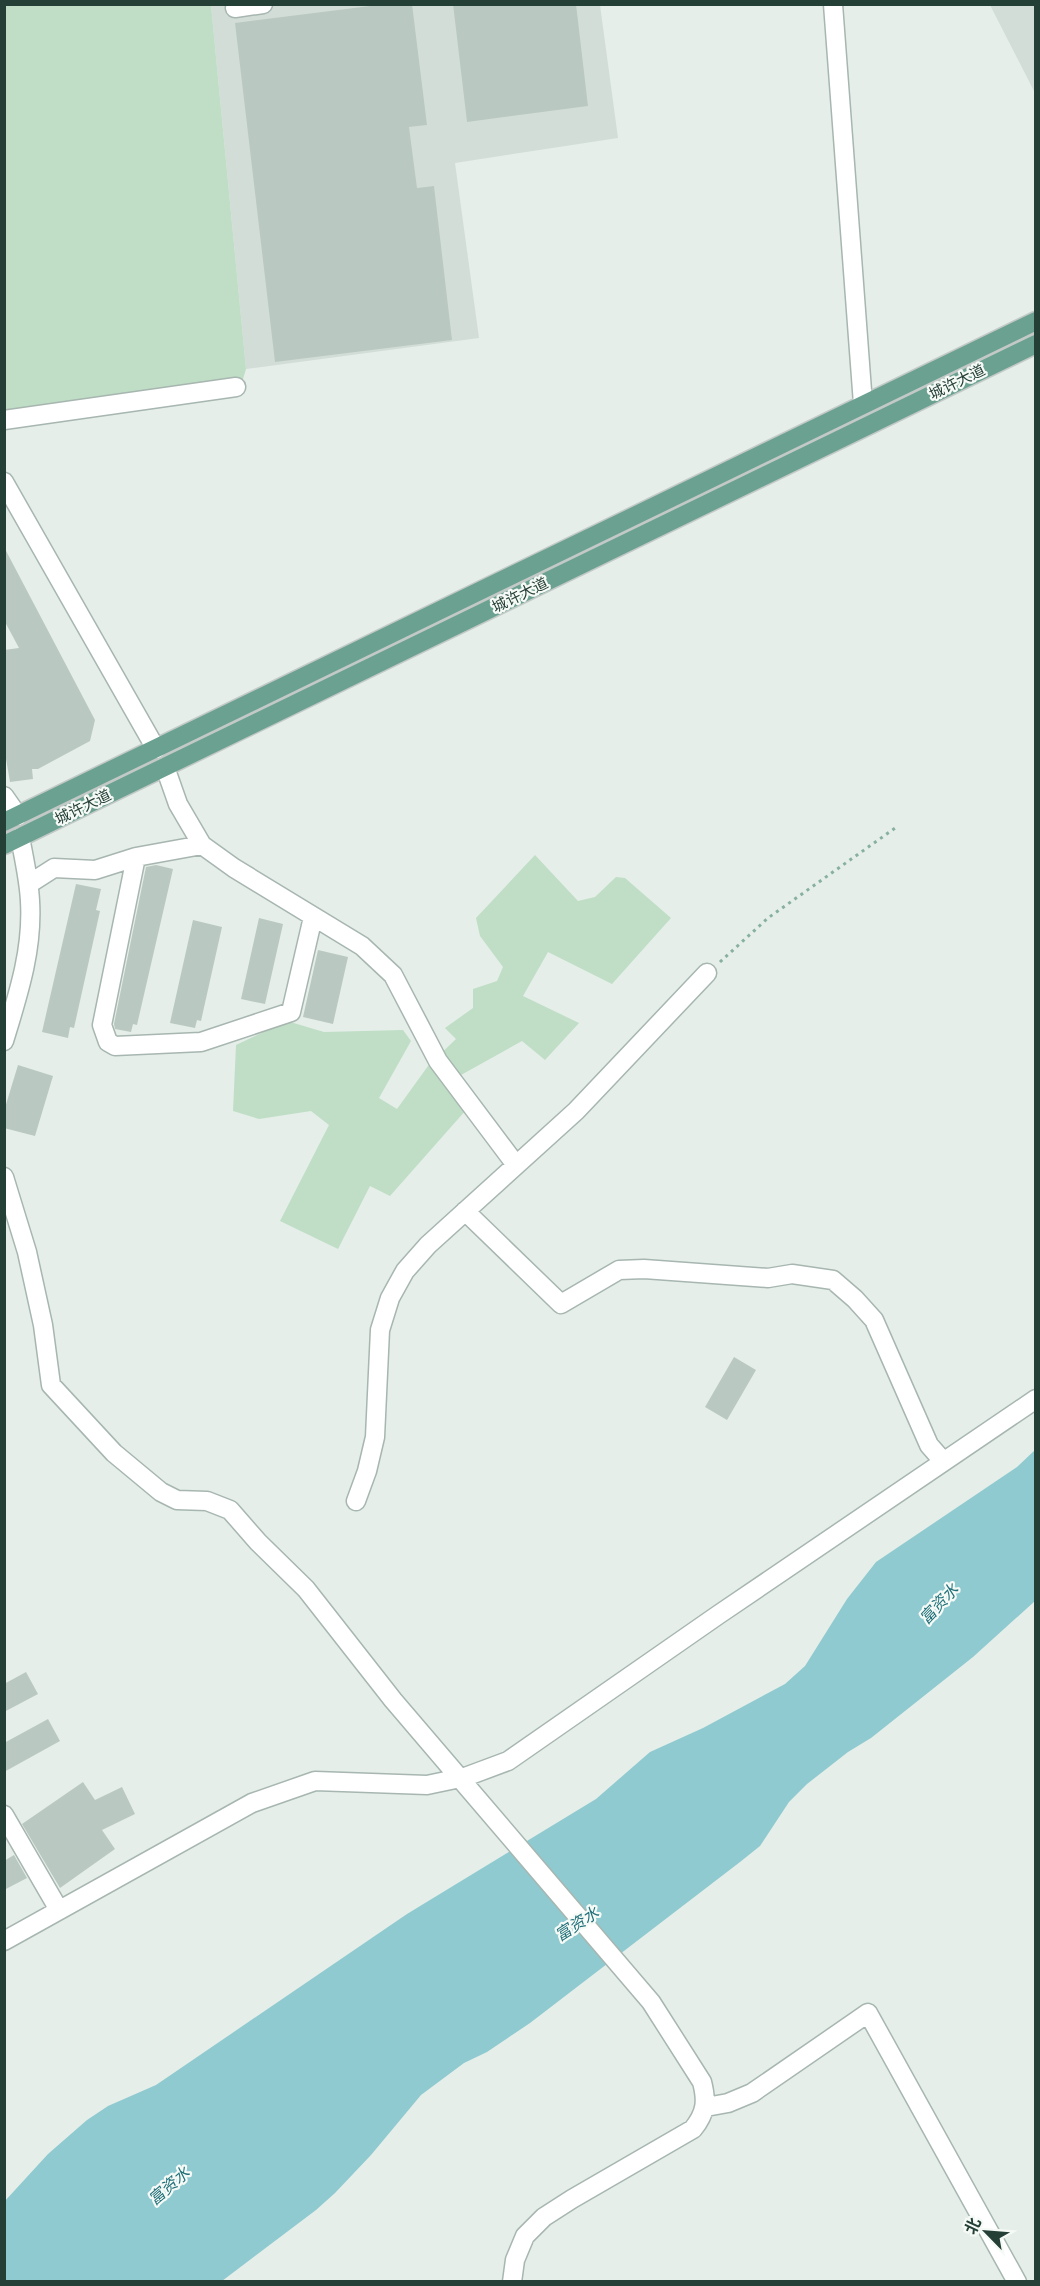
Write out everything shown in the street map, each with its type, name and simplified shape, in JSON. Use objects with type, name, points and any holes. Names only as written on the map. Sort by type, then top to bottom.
[{"type":"main road","name":"城许大道","points":[[11,819],[1035,321]]},
{"type":"main road","name":"城许大道","points":[[12,841],[1035,344]]},
{"type":"street","points":[[235,8],[263,4]]},
{"type":"street","points":[[832,4],[863,404]]},
{"type":"street","points":[[4,420],[236,387]]},
{"type":"street","points":[[4,482],[156,749]]},
{"type":"street","points":[[165,767],[178,804],[202,845],[234,868],[362,946],[393,975],[438,1061],[516,1165]]},
{"type":"street","points":[[4,795],[11,819]]},
{"type":"street","points":[[4,1041],[24,976],[30,922],[28,884],[12,841]]},
{"type":"street","points":[[28,884],[54,868],[95,870],[136,857],[202,845]]},
{"type":"street","points":[[136,857],[102,1025],[108,1042],[115,1046],[201,1042],[291,1012],[314,917]]},
{"type":"street","points":[[356,1501],[368,1471],[375,1437],[377,1347],[384,1314],[397,1284],[428,1245],[576,1111],[707,973]]},
{"type":"street","points":[[4,1177],[27,1252],[43,1325],[51,1385],[114,1453],[160,1492],[177,1500],[207,1501],[230,1510],[258,1542],[306,1589],[393,1700],[651,2002],[702,2082],[706,2107],[701,2119],[688,2133],[544,2217],[525,2236],[514,2260],[512,2282]]},
{"type":"street","points":[[465,1211],[561,1304],[619,1270],[644,1269],[768,1278],[792,1274],[833,1280],[855,1299],[873,1320],[929,1445],[944,1461]]},
{"type":"street","points":[[4,1941],[252,1803],[292,1788],[315,1781],[427,1785],[460,1779],[508,1761],[1035,1399]]},
{"type":"street","points":[[4,1815],[59,1910]]},
{"type":"street","points":[[706,2107],[728,2103],[752,2093],[868,2013],[1017,2282]]},
{"type":"path","points":[[707,973],[768,918],[898,826]]},
{"type":"shaded area","points":[[211,5],[600,5],[618,138],[455,163],[479,338],[246,369]]},
{"type":"shaded area","points":[[990,5],[1035,5],[1035,93]]},
{"type":"green space","points":[[5,5],[211,5],[246,369],[243,379],[5,416]]},
{"type":"green space","points":[[535,855],[578,901],[595,897],[616,877],[625,878],[671,918],[612,984],[548,952],[523,996],[579,1023],[545,1060],[522,1041],[461,1075],[448,1087],[466,1110],[390,1196],[370,1186],[338,1249],[280,1221],[329,1125],[311,1111],[259,1119],[233,1111],[236,1045],[287,1021],[324,1032],[403,1030],[411,1041],[379,1098],[397,1109],[428,1066],[456,1039],[445,1028],[473,1008],[473,989],[497,981],[503,967],[480,936],[476,918]]},
{"type":"water","name":"富资水","points":[[1035,1450],[1035,1601],[973,1657],[871,1738],[848,1752],[807,1784],[789,1802],[760,1846],[530,2023],[487,2052],[464,2063],[421,2095],[371,2155],[316,2210],[222,2281],[5,2281],[4,2202],[48,2154],[87,2120],[108,2106],[156,2085],[407,1914],[596,1799],[650,1752],[703,1728],[785,1684],[805,1666],[847,1599],[876,1562],[1017,1467]]},
{"type":"building","points":[[386,4],[412,4],[427,125],[409,127],[417,188],[434,186],[452,340],[275,362],[235,23]]},
{"type":"building","points":[[453,4],[576,4],[588,106],[467,122]]},
{"type":"building","points":[[4,547],[95,720],[90,741],[38,769],[32,769],[33,779],[10,782],[4,747],[4,650],[19,648],[4,620]]},
{"type":"building","points":[[156,865],[173,869],[137,1025],[133,1024],[131,1032],[115,1029],[114,1024],[146,867]]},
{"type":"building","points":[[76,884],[101,889],[96,910],[100,911],[74,1028],[70,1027],[68,1038],[42,1032]]},
{"type":"building","points":[[259,918],[283,924],[265,1004],[241,999]]},
{"type":"building","points":[[193,920],[222,927],[201,1021],[197,1020],[195,1028],[170,1023]]},
{"type":"building","points":[[318,950],[348,957],[333,1024],[303,1017]]},
{"type":"building","points":[[18,1065],[53,1076],[35,1136],[4,1128],[4,1111]]},
{"type":"building","points":[[734,1357],[756,1370],[727,1420],[705,1407]]},
{"type":"building","points":[[26,1672],[38,1694],[4,1712],[4,1684]]},
{"type":"building","points":[[48,1719],[60,1741],[4,1772],[4,1743]]},
{"type":"building","points":[[83,1782],[95,1800],[122,1787],[135,1814],[102,1830],[115,1849],[60,1888],[22,1824]]},
{"type":"building","points":[[14,1855],[27,1878],[4,1890],[4,1861]]}]
